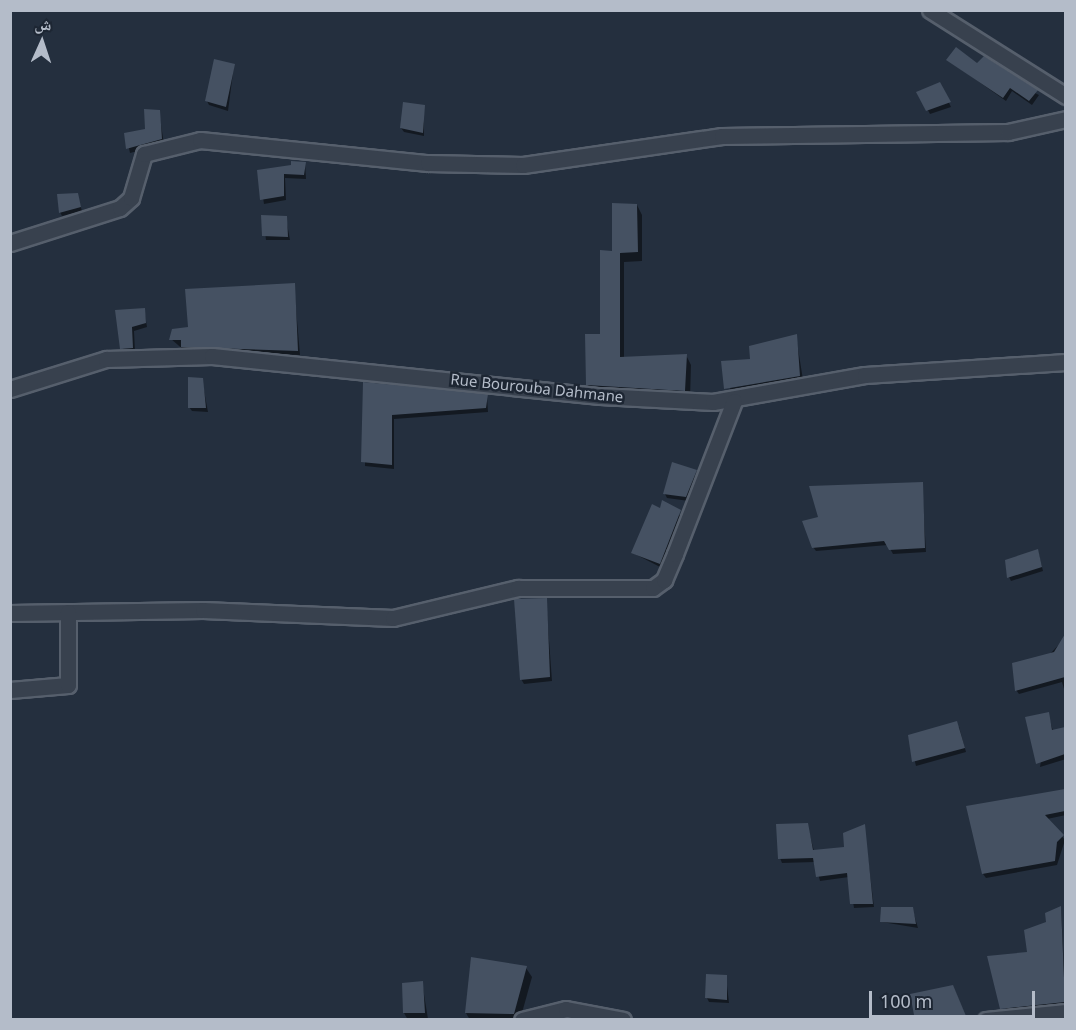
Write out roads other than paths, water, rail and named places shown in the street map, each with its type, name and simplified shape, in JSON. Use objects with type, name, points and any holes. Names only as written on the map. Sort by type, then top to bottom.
[{"type":"street","points":[[930,10],[1065,96]]},
{"type":"street","points":[[10,243],[120,207],[131,198],[144,154],[200,140],[489,166],[596,159],[722,136],[1008,132],[1065,119]]},
{"type":"street","name":"Rue Bourouba Dahmane","points":[[10,389],[106,359],[212,356],[600,396],[734,401],[866,375],[1065,363]]},
{"type":"street","points":[[10,613],[203,610],[393,618],[518,588],[653,588],[664,580],[734,401]]},
{"type":"street","points":[[10,690],[68,685],[68,612]]},
{"type":"street","points":[[522,1020],[566,1009],[623,1020]]},
{"type":"street","points":[[986,1020],[1065,1012]]}]
